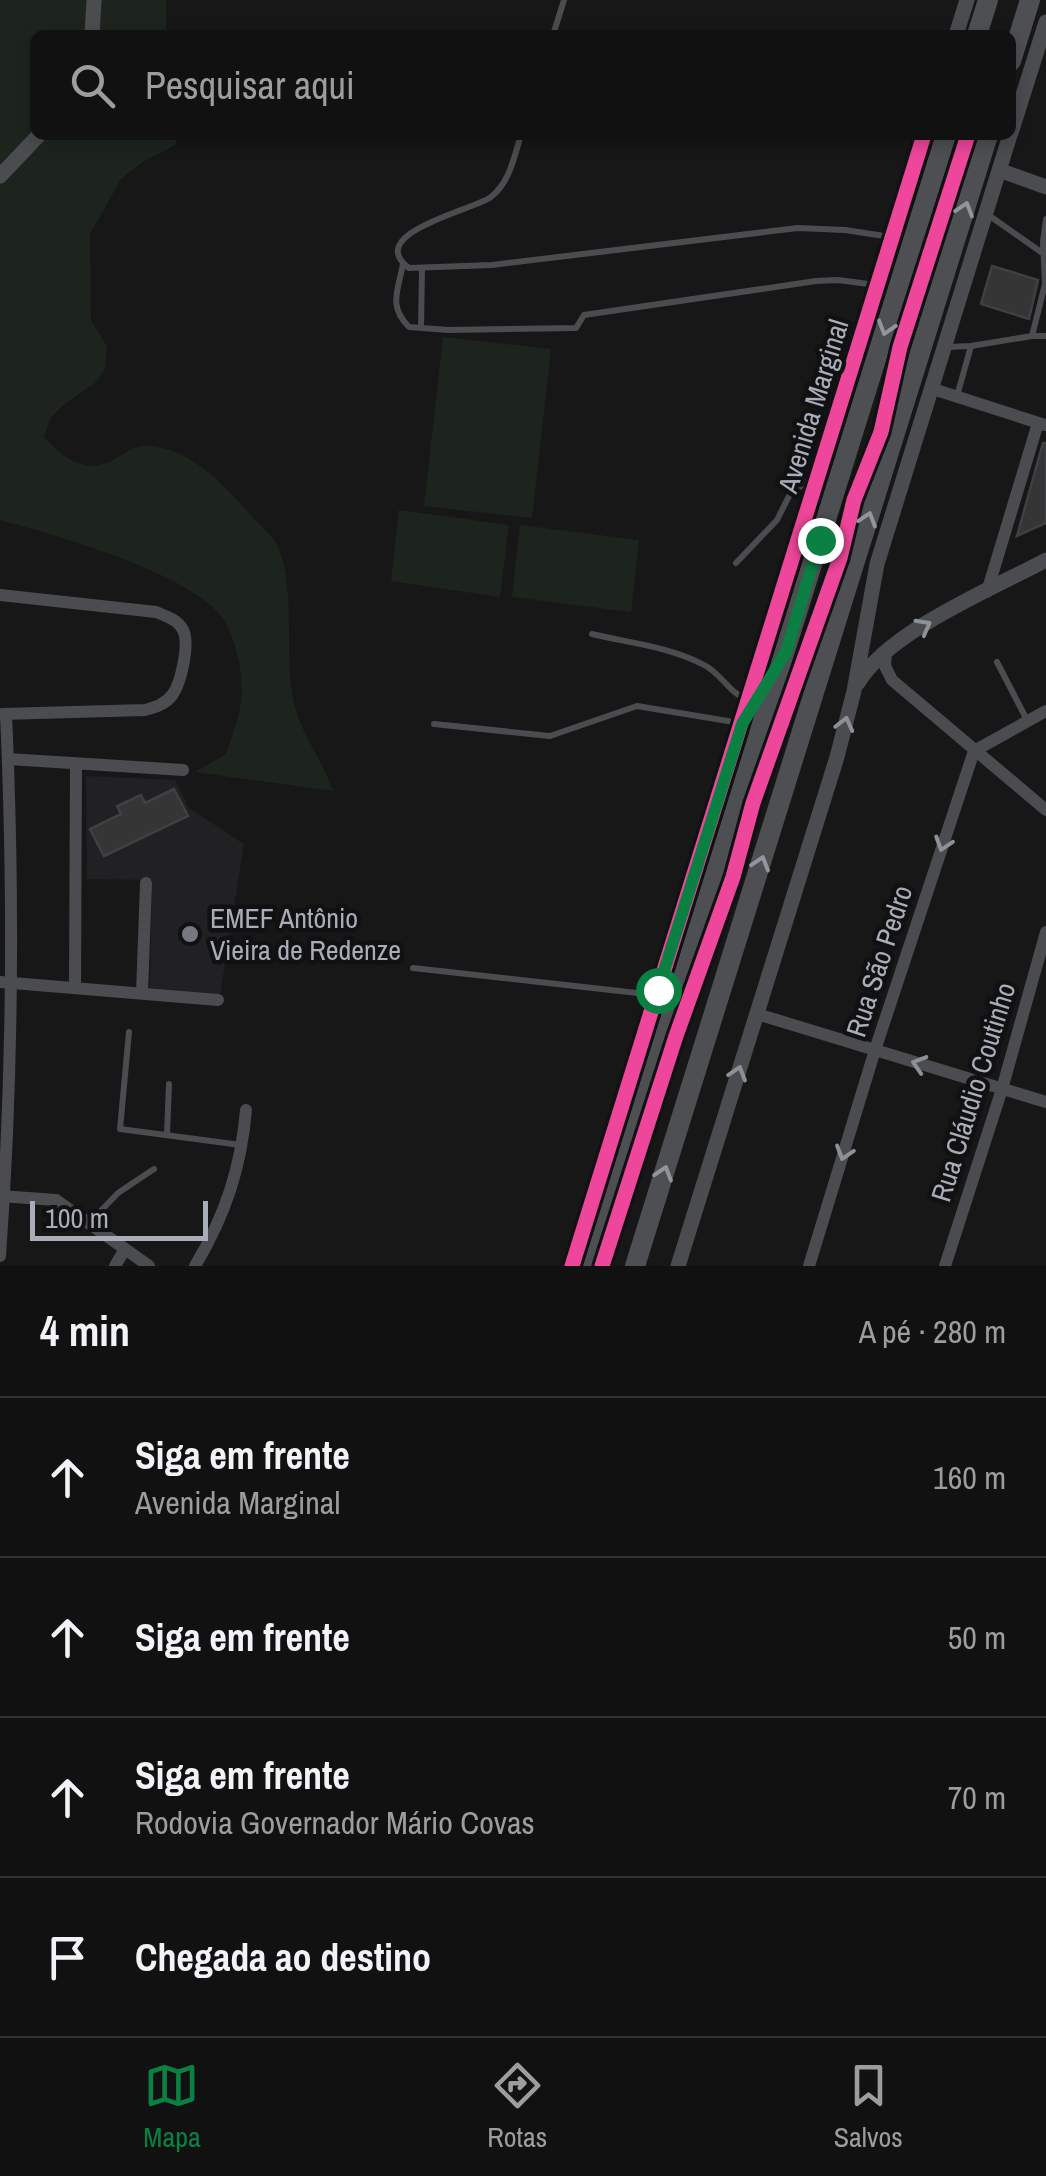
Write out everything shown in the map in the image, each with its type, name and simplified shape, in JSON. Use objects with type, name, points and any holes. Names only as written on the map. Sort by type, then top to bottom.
[{"type":"main road","points":[[979,30],[988,0]]},
{"type":"main road","points":[[1016,45],[1030,0]]},
{"type":"main road","points":[[593,1266],[944,140]]},
{"type":"main road","points":[[635,1266],[986,140]]},
{"type":"main road","points":[[742,724],[786,652]]},
{"type":"street","points":[[92,30],[94,0]]},
{"type":"street","points":[[958,30],[967,0]]},
{"type":"street","points":[[1016,118],[1046,22]]},
{"type":"street","points":[[0,176],[33,140]]},
{"type":"street","name":"Avenida Marginal","points":[[572,1266],[922,140]]},
{"type":"street","points":[[678,1266],[837,757],[854,691],[877,564],[1009,140]]},
{"type":"street","points":[[999,170],[1046,187]]},
{"type":"street","points":[[933,389],[1042,424],[987,592]]},
{"type":"street","points":[[854,691],[864,675],[899,640],[1046,560]]},
{"type":"street","points":[[0,594],[156,612],[184,631],[186,644],[176,690],[158,707],[3,714],[8,759],[0,1256]]},
{"type":"street","points":[[886,652],[885,666],[892,680],[1046,810]]},
{"type":"street","points":[[864,675],[892,680]]},
{"type":"street","points":[[974,751],[1046,711]]},
{"type":"street","name":"Rua São Pedro","points":[[809,1266],[974,751]]},
{"type":"street","points":[[8,759],[182,770]]},
{"type":"street","points":[[75,987],[76,765]]},
{"type":"street","points":[[142,992],[146,884]]},
{"type":"street","name":"Rua Cláudio Coutinho","points":[[945,1266],[1002,1089],[1046,932]]},
{"type":"street","points":[[6,982],[218,1000]]},
{"type":"street","points":[[757,1014],[1046,1102]]},
{"type":"street","points":[[195,1266],[227,1205],[246,1110]]},
{"type":"street","points":[[2,1196],[56,1200],[149,1266]]},
{"type":"street","points":[[114,1266],[125,1248]]},
{"type":"lane","points":[[554,30],[564,0]]},
{"type":"lane","points":[[519,140],[508,175],[488,201],[416,227],[400,245],[403,264],[395,304],[398,316],[410,328],[576,328],[584,315],[816,281],[877,285]]},
{"type":"lane","points":[[986,214],[1042,252]]},
{"type":"lane","points":[[1032,336],[1045,279],[1042,252],[1046,219]]},
{"type":"lane","points":[[403,264],[409,268],[492,265],[798,228],[892,237]]},
{"type":"lane","points":[[421,328],[422,268]]},
{"type":"lane","points":[[945,347],[1046,336]]},
{"type":"lane","points":[[957,396],[971,346]]},
{"type":"lane","points":[[736,563],[777,520],[788,496],[818,473]]},
{"type":"lane","points":[[592,634],[678,654],[711,669],[735,695],[750,701]]},
{"type":"lane","points":[[997,662],[1028,721]]},
{"type":"lane","points":[[434,724],[550,736],[638,706],[742,724]]},
{"type":"lane","points":[[413,968],[656,995]]},
{"type":"lane","points":[[130,1032],[120,1129],[242,1145]]},
{"type":"lane","points":[[167,1136],[168,1084]]},
{"type":"lane","points":[[90,1222],[118,1193],[154,1170]]},
{"type":"shaded area","points":[[0,0],[166,0],[166,30],[30,30],[30,140],[177,140],[121,179],[90,234],[91,320],[107,347],[105,369],[95,383],[50,419],[44,437],[62,454],[86,465],[103,464],[145,446],[182,455],[222,484],[272,537],[279,549],[287,584],[295,706],[333,791],[195,772],[226,754],[240,708],[238,660],[224,620],[208,603],[154,572],[0,520]]},
{"type":"shaded area","points":[[443,337],[551,349],[532,518],[424,506]]},
{"type":"shaded area","points":[[399,510],[509,525],[500,597],[391,581]]},
{"type":"shaded area","points":[[520,525],[639,540],[631,612],[512,597]]},
{"type":"shaded area","name":"EMEF Antônio Vieira de Redenze","points":[[86,776],[175,780],[189,808],[244,844],[220,995],[150,988],[152,880],[87,879]]},
{"type":"building","points":[[992,266],[1038,280],[1029,319],[981,304]]},
{"type":"building","points":[[1043,443],[1046,523],[1017,536]]},
{"type":"building","points":[[174,789],[188,816],[104,856],[90,829],[121,814],[117,806],[141,795],[145,803]]},
{"type":"cycle path","points":[[572,1266],[922,140]]},
{"type":"cycle path","points":[[602,1266],[676,1036],[733,877],[753,803],[840,558],[854,500],[881,432],[900,347],[966,140]]},
{"type":"place","name":"EMEF Antônio Vieira de Redenze","points":[[190,934]]},
{"type":"route","points":[[658,990],[742,724],[786,652],[820,540]]}]
